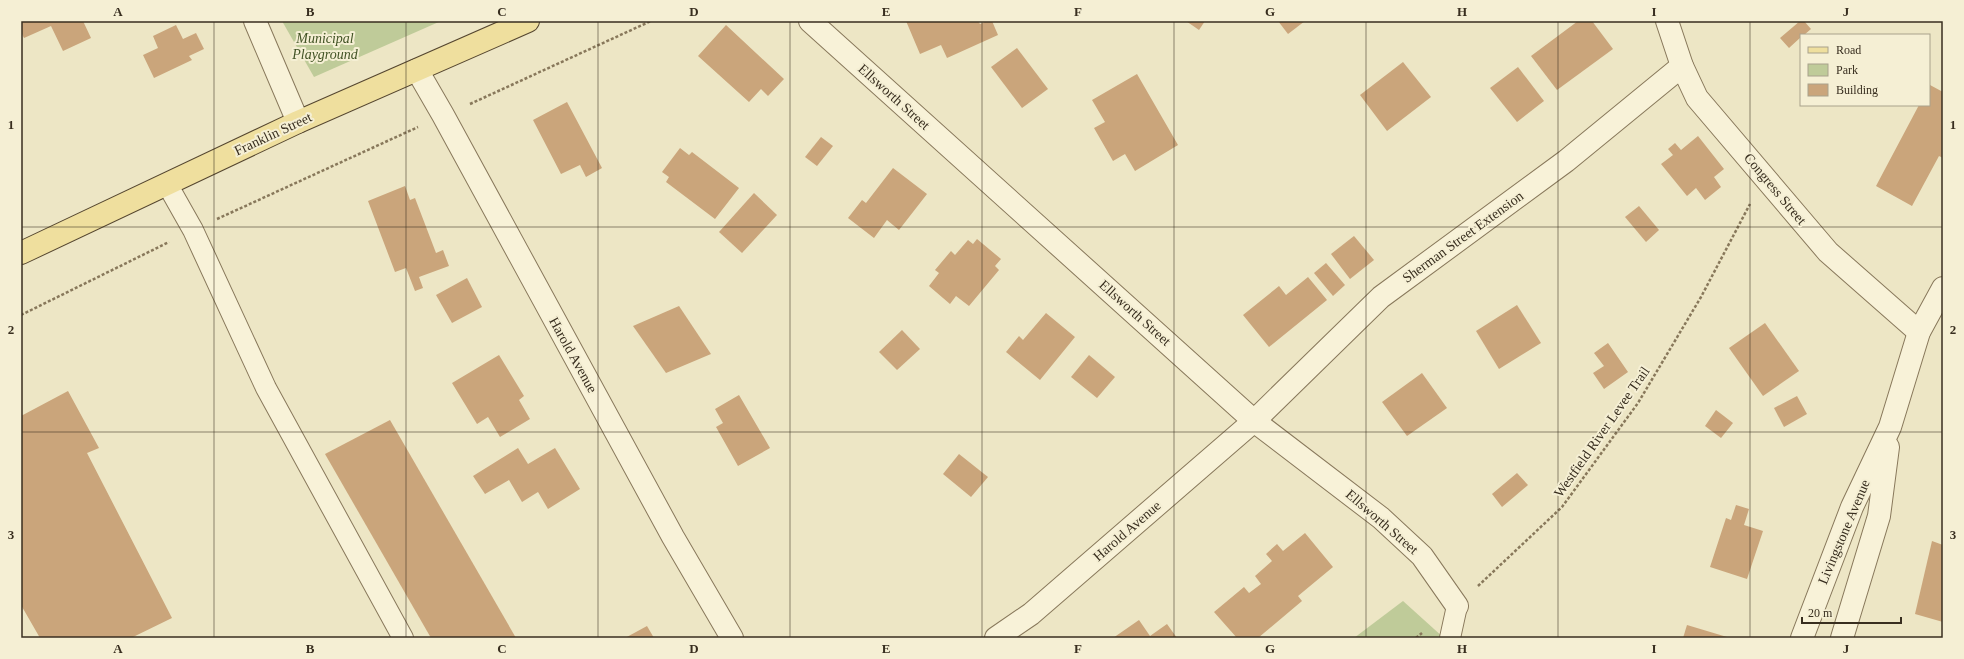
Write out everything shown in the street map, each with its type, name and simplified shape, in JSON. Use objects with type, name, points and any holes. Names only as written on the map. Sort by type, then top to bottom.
[{"type":"main road","name":"Franklin Street","points":[[21,254],[298,122],[528,21]]},
{"type":"street","points":[[255,21],[298,122]]},
{"type":"street","name":"Ellsworth Street","points":[[810,21],[1254,421],[1381,518],[1422,556],[1457,606]]},
{"type":"street","name":"Congress Street","points":[[1667,21],[1682,66],[1697,98],[1828,252],[1919,332]]},
{"type":"street","name":"Sherman Street Extension","points":[[1254,421],[1381,298],[1566,161],[1682,66]]},
{"type":"street","name":"Harold Avenue","points":[[417,70],[444,116],[673,537],[732,638]]},
{"type":"street","name":"Livingstone Avenue","points":[[1802,638],[1852,507],[1890,428],[1919,332],[1943,288]]},
{"type":"street","name":"Harold Avenue","points":[[996,638],[1031,614],[1254,421]]},
{"type":"street","name":"Livingstone Avenue","points":[[1842,638],[1879,516],[1890,428]]},
{"type":"lane","points":[[167,184],[193,230],[266,388],[403,638]]},
{"type":"lane","points":[[1450,638],[1457,606]]},
{"type":"path","points":[[471,104],[650,21]]},
{"type":"path","points":[[21,315],[193,230],[421,126]]},
{"type":"path","name":"Westfield River Levee Trail","points":[[1416,638],[1457,606],[1562,507],[1638,403],[1702,297],[1764,176]]},
{"type":"green space","name":"Municipal Playground","points":[[282,21],[441,21],[314,77]]},
{"type":"green space","points":[[1403,601],[1444,638],[1354,638]]},
{"type":"building","points":[[21,21],[83,21],[91,38],[63,51],[51,26],[24,38],[21,32]]},
{"type":"building","points":[[906,21],[978,21],[980,24],[987,21],[992,21],[998,35],[947,58],[941,45],[920,54]]},
{"type":"building","points":[[1186,21],[1205,21],[1199,30]]},
{"type":"building","points":[[1278,21],[1305,21],[1288,34]]},
{"type":"building","points":[[1578,21],[1592,21],[1613,49],[1557,90],[1531,56]]},
{"type":"building","points":[[1800,21],[1804,21],[1811,29],[1805,34],[1800,34],[1800,38],[1789,48],[1780,38]]},
{"type":"building","points":[[176,25],[183,39],[196,33],[204,49],[189,56],[192,60],[154,78],[143,55],[158,48],[153,36]]},
{"type":"building","points":[[726,25],[784,79],[768,96],[761,89],[749,102],[698,56]]},
{"type":"building","points":[[1017,48],[1048,89],[1022,108],[991,67]]},
{"type":"building","points":[[1403,62],[1431,97],[1387,131],[1360,95]]},
{"type":"building","points":[[1518,67],[1544,101],[1517,122],[1490,88]]},
{"type":"building","points":[[1137,74],[1178,145],[1135,171],[1125,154],[1113,161],[1094,128],[1105,122],[1092,100]]},
{"type":"building","points":[[1930,85],[1943,92],[1943,158],[1939,156],[1912,206],[1876,186],[1918,106],[1930,106]]},
{"type":"building","points":[[567,102],[602,168],[586,177],[580,165],[561,174],[533,120]]},
{"type":"building","points":[[1698,136],[1724,169],[1714,177],[1721,187],[1705,200],[1696,188],[1687,196],[1661,164],[1673,155],[1668,149],[1675,143],[1681,150]]},
{"type":"building","points":[[821,137],[833,146],[817,166],[805,157]]},
{"type":"building","points":[[680,148],[689,155],[692,152],[739,188],[715,219],[666,182],[669,177],[662,172]]},
{"type":"building","points":[[893,168],[927,194],[899,230],[887,220],[874,238],[848,218],[862,200],[866,203]]},
{"type":"building","points":[[405,186],[410,200],[415,198],[436,253],[443,250],[449,266],[419,277],[423,288],[415,291],[406,268],[395,272],[368,201]]},
{"type":"building","points":[[754,193],[777,215],[742,253],[719,232]]},
{"type":"building","points":[[1639,206],[1659,230],[1646,242],[1625,217]]},
{"type":"building","points":[[1354,236],[1374,260],[1350,279],[1331,254]]},
{"type":"building","points":[[977,239],[1001,259],[995,266],[999,270],[969,306],[956,296],[950,304],[929,286],[939,273],[935,270],[951,251],[955,255],[968,240],[973,244]]},
{"type":"building","points":[[1326,263],[1345,285],[1333,296],[1314,273]]},
{"type":"building","points":[[1308,277],[1327,300],[1269,347],[1243,315],[1279,286],[1286,295]]},
{"type":"building","points":[[467,278],[482,307],[452,323],[436,295]]},
{"type":"building","points":[[1517,305],[1541,343],[1499,369],[1476,331]]},
{"type":"building","points":[[679,306],[711,354],[666,373],[633,326]]},
{"type":"building","points":[[1046,313],[1075,337],[1040,380],[1006,352],[1019,336],[1023,340]]},
{"type":"building","points":[[1765,323],[1799,371],[1763,396],[1729,348]]},
{"type":"building","points":[[902,330],[920,349],[897,370],[879,352]]},
{"type":"building","points":[[1608,343],[1628,372],[1604,389],[1593,373],[1604,366],[1594,353]]},
{"type":"building","points":[[499,355],[524,396],[519,400],[530,419],[500,437],[488,417],[477,424],[452,383]]},
{"type":"building","points":[[1089,355],[1115,377],[1097,398],[1071,377]]},
{"type":"building","points":[[1422,373],[1447,408],[1407,436],[1382,402]]},
{"type":"building","points":[[68,391],[99,448],[87,453],[172,618],[131,638],[40,638],[21,605],[21,416]]},
{"type":"building","points":[[739,395],[770,448],[738,466],[716,427],[723,423],[715,409]]},
{"type":"building","points":[[1797,396],[1807,414],[1784,427],[1774,408]]},
{"type":"building","points":[[1716,410],[1733,423],[1721,438],[1705,426]]},
{"type":"building","points":[[390,420],[516,638],[431,638],[325,454]]},
{"type":"building","points":[[518,448],[528,464],[555,448],[580,489],[548,509],[538,492],[522,502],[509,480],[485,494],[473,476]]},
{"type":"building","points":[[959,454],[988,477],[971,497],[943,474]]},
{"type":"building","points":[[1517,473],[1528,485],[1502,507],[1492,494]]},
{"type":"building","points":[[1736,505],[1749,509],[1744,525],[1763,531],[1747,579],[1710,567],[1726,518],[1731,520]]},
{"type":"building","points":[[1305,533],[1333,567],[1298,596],[1302,601],[1258,638],[1237,638],[1214,612],[1244,587],[1249,593],[1261,584],[1255,576],[1272,561],[1266,554],[1277,544],[1283,551]]},
{"type":"building","points":[[1932,541],[1943,545],[1943,622],[1915,614]]},
{"type":"building","points":[[1139,620],[1150,636],[1167,624],[1177,638],[1113,638]]},
{"type":"building","points":[[1687,625],[1727,637],[1727,638],[1683,638]]},
{"type":"building","points":[[647,626],[654,638],[625,638]]}]
